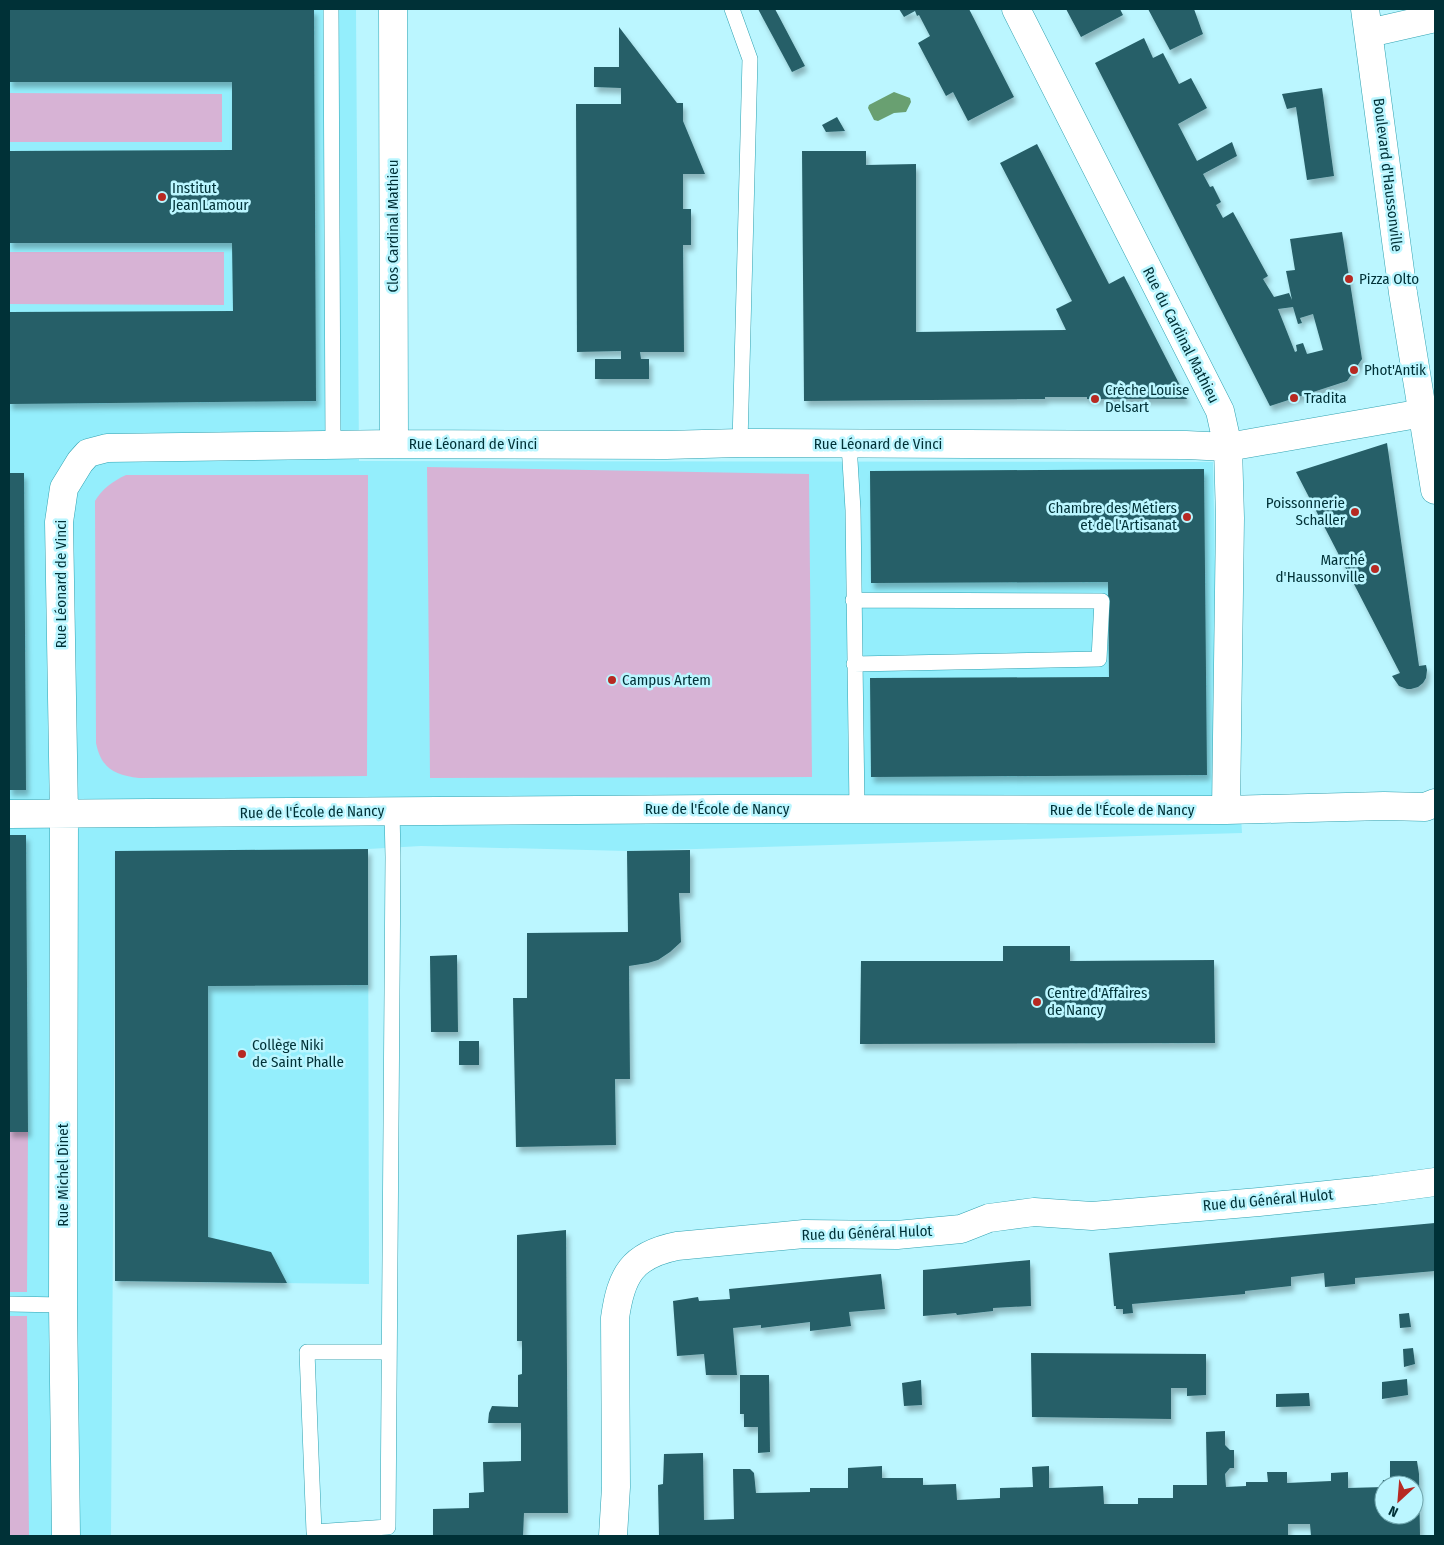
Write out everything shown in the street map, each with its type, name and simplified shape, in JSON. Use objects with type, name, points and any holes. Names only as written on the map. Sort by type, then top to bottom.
[{"type":"street","name":"Clos Cardinal Mathieu","points":[[393,9],[394,444]]},
{"type":"street","name":"Rue du Cardinal Mathieu","points":[[1016,9],[1220,411],[1228,447],[1230,518],[1226,810]]},
{"type":"street","points":[[1367,21],[1435,18]]},
{"type":"street","name":"Boulevard d'Haussonville","points":[[1367,21],[1403,292],[1435,490]]},
{"type":"street","name":"Rue Léonard de Vinci","points":[[64,814],[59,522],[64,488],[80,462],[88,453],[107,448],[394,444],[666,445],[740,443],[1186,445],[1228,447],[1423,414]]},
{"type":"street","name":"Rue de l'École de Nancy","points":[[9,814],[857,809],[1226,810],[1384,806],[1432,807]]},
{"type":"street","name":"Rue Michel Dinet","points":[[64,814],[63,1305],[66,1536]]},
{"type":"street","name":"Rue du Général Hulot","points":[[613,1536],[616,1487],[614,1318],[626,1277],[632,1269],[648,1256],[660,1250],[677,1246],[804,1234],[897,1236],[961,1229],[989,1218],[1034,1212],[1092,1216],[1288,1199],[1435,1182]]},
{"type":"lane","points":[[331,9],[333,445]]},
{"type":"lane","points":[[732,9],[750,59],[740,443]]},
{"type":"lane","points":[[849,444],[853,510],[857,809]]},
{"type":"lane","points":[[854,600],[1102,601],[1099,659],[854,664]]},
{"type":"lane","points":[[389,1352],[308,1352],[314,1532],[388,1527],[389,1352],[392,811]]},
{"type":"lane","points":[[9,1304],[63,1305]]},
{"type":"shaded area","name":"Campus Artem","points":[[9,9],[356,9],[359,461],[1213,462],[1215,561],[1214,800],[1240,799],[1242,833],[627,851],[421,846],[368,849],[369,1284],[115,1281],[115,924],[111,1536],[9,1536]]},
{"type":"shaded area","points":[[894,92],[910,98],[911,102],[906,112],[894,113],[878,121],[874,120],[868,108],[869,105]]},
{"type":"shaded area","points":[[9,93],[222,94],[222,142],[9,142]]},
{"type":"shaded area","points":[[9,252],[224,252],[224,305],[9,304]]},
{"type":"shaded area","points":[[427,467],[809,474],[812,777],[430,778]]},
{"type":"shaded area","points":[[126,475],[368,475],[367,776],[139,778],[122,775],[105,764],[98,752],[96,743],[95,501],[108,486]]},
{"type":"shaded area","points":[[9,1132],[28,1132],[27,1292],[9,1292]]},
{"type":"shaded area","points":[[9,1316],[27,1316],[29,1536],[9,1536]]},
{"type":"building","name":"Institut Jean Lamour","points":[[9,9],[314,9],[316,401],[9,404],[9,312],[233,311],[232,243],[9,243],[9,151],[232,150],[232,82],[9,82]]},
{"type":"building","points":[[758,9],[775,9],[805,66],[792,72]]},
{"type":"building","points":[[899,9],[969,9],[1014,97],[968,121],[953,92],[946,96],[918,43],[930,36],[919,15],[917,16],[915,11],[904,17]]},
{"type":"building","points":[[1066,9],[1120,9],[1123,15],[1081,37]]},
{"type":"building","points":[[1148,9],[1194,9],[1203,34],[1170,50]]},
{"type":"building","points":[[619,27],[677,103],[683,103],[683,121],[705,174],[683,174],[683,209],[691,209],[691,245],[683,245],[684,352],[640,352],[641,359],[649,359],[649,379],[595,379],[595,359],[621,359],[621,351],[577,352],[576,104],[621,104],[621,88],[594,87],[594,67],[619,67]]},
{"type":"building","points":[[1144,38],[1153,58],[1163,53],[1179,84],[1191,78],[1207,108],[1178,124],[1197,161],[1232,142],[1237,156],[1203,174],[1210,187],[1213,186],[1221,202],[1216,205],[1223,218],[1233,212],[1268,276],[1263,279],[1274,297],[1289,293],[1292,300],[1286,271],[1295,270],[1290,239],[1342,232],[1362,359],[1347,381],[1270,406],[1095,63]],"holes":[[[1293,307],[1298,324],[1302,323],[1300,318],[1313,314],[1323,350],[1307,354],[1303,343],[1296,345],[1297,351],[1295,352],[1278,309]]]},
{"type":"building","points":[[1322,88],[1334,176],[1307,180],[1296,107],[1287,109],[1282,94]]},
{"type":"building","points":[[837,117],[845,131],[826,132],[822,125]]},
{"type":"building","points":[[1037,144],[1109,284],[1124,276],[1187,399],[1045,397],[1045,399],[804,401],[802,151],[866,151],[866,165],[916,164],[916,332],[1066,330],[1056,309],[1072,301],[1000,163]]},
{"type":"building","name":"Marché d'Haussonville","points":[[1387,443],[1419,666],[1426,665],[1427,670],[1423,683],[1411,689],[1399,686],[1392,676],[1400,673],[1296,472]]},
{"type":"building","points":[[1204,469],[1207,775],[871,777],[870,678],[1109,677],[1108,582],[871,583],[870,471]]},
{"type":"building","points":[[9,473],[24,473],[26,790],[9,790]]},
{"type":"building","points":[[9,835],[26,835],[28,1132],[9,1132]]},
{"type":"building","points":[[368,849],[368,985],[208,986],[208,1237],[271,1252],[287,1283],[115,1281],[115,851]]},
{"type":"building","points":[[690,850],[690,893],[679,893],[681,942],[658,960],[629,966],[630,1079],[615,1079],[616,1145],[516,1147],[513,998],[527,998],[527,933],[628,932],[627,851]]},
{"type":"building","name":"Centre d'Affaires de Nancy","points":[[1003,946],[1070,946],[1070,961],[1214,960],[1215,1043],[860,1044],[861,961],[1003,961]]},
{"type":"building","points":[[457,955],[458,1032],[431,1032],[430,956]]},
{"type":"building","points":[[459,1041],[479,1041],[479,1065],[459,1065]]},
{"type":"building","points":[[1435,1223],[1435,1271],[1355,1278],[1355,1284],[1325,1287],[1324,1273],[1291,1277],[1291,1286],[1245,1291],[1245,1294],[1132,1304],[1133,1313],[1123,1314],[1123,1309],[1116,1309],[1116,1306],[1114,1306],[1109,1253]]},
{"type":"building","points":[[566,1230],[568,1513],[524,1513],[523,1536],[433,1536],[433,1509],[469,1508],[469,1493],[484,1492],[483,1462],[521,1461],[521,1423],[488,1423],[492,1406],[518,1407],[518,1375],[522,1374],[522,1341],[517,1341],[517,1235]]},
{"type":"building","points":[[1030,1260],[1031,1306],[993,1308],[993,1311],[957,1315],[956,1313],[923,1316],[923,1270]]},
{"type":"building","points":[[881,1274],[885,1309],[849,1312],[851,1326],[810,1331],[810,1322],[761,1328],[761,1325],[733,1328],[737,1375],[706,1375],[704,1354],[677,1356],[673,1301],[698,1297],[699,1301],[730,1299],[729,1289]]},
{"type":"building","points":[[1409,1313],[1411,1327],[1400,1328],[1399,1314]]},
{"type":"building","points":[[1413,1348],[1415,1364],[1404,1367],[1403,1349]]},
{"type":"building","points":[[1031,1353],[1206,1354],[1206,1395],[1187,1396],[1187,1388],[1171,1388],[1171,1419],[1032,1417]]},
{"type":"building","points":[[740,1375],[769,1375],[770,1452],[758,1453],[758,1427],[744,1427],[744,1414],[740,1414]]},
{"type":"building","points":[[1407,1379],[1408,1395],[1382,1399],[1382,1382]]},
{"type":"building","points":[[921,1380],[922,1405],[904,1406],[902,1383]]},
{"type":"building","points":[[1309,1393],[1310,1406],[1276,1407],[1276,1394]]},
{"type":"building","points":[[1225,1431],[1225,1445],[1230,1450],[1234,1450],[1234,1468],[1230,1468],[1225,1474],[1226,1487],[1246,1486],[1246,1482],[1268,1482],[1267,1472],[1287,1472],[1287,1483],[1331,1481],[1331,1473],[1348,1472],[1348,1488],[1374,1487],[1374,1525],[1420,1525],[1420,1536],[1311,1536],[1310,1524],[1288,1524],[1288,1536],[659,1536],[658,1485],[663,1484],[664,1454],[703,1453],[704,1520],[734,1519],[733,1469],[750,1469],[754,1473],[756,1493],[810,1492],[810,1488],[848,1488],[848,1468],[882,1466],[882,1478],[923,1478],[923,1485],[956,1484],[957,1500],[1000,1498],[1000,1488],[1033,1487],[1032,1467],[1049,1466],[1049,1488],[1103,1486],[1104,1504],[1138,1504],[1138,1498],[1173,1498],[1173,1485],[1207,1485],[1206,1432]]},
{"type":"building","points":[[1390,1461],[1417,1461],[1419,1474],[1390,1475]]},
{"type":"place","name":"Institut Jean Lamour","points":[[162,197]]},
{"type":"place","name":"Pizza Olto","points":[[1349,279]]},
{"type":"place","name":"Phot'Antik","points":[[1354,370]]},
{"type":"place","name":"Tradita","points":[[1294,398]]},
{"type":"place","name":"Crèche Louise Delsart","points":[[1095,399]]},
{"type":"place","name":"Poissonnerie Schaller","points":[[1355,512]]},
{"type":"place","name":"Chambre des Métiers et de l'Artisanat","points":[[1187,517]]},
{"type":"place","name":"Marché d'Haussonville","points":[[1375,569]]},
{"type":"place","name":"Campus Artem","points":[[612,680]]},
{"type":"place","name":"Centre d'Affaires de Nancy","points":[[1037,1002]]},
{"type":"place","name":"Collège Niki de Saint Phalle","points":[[242,1054]]}]
